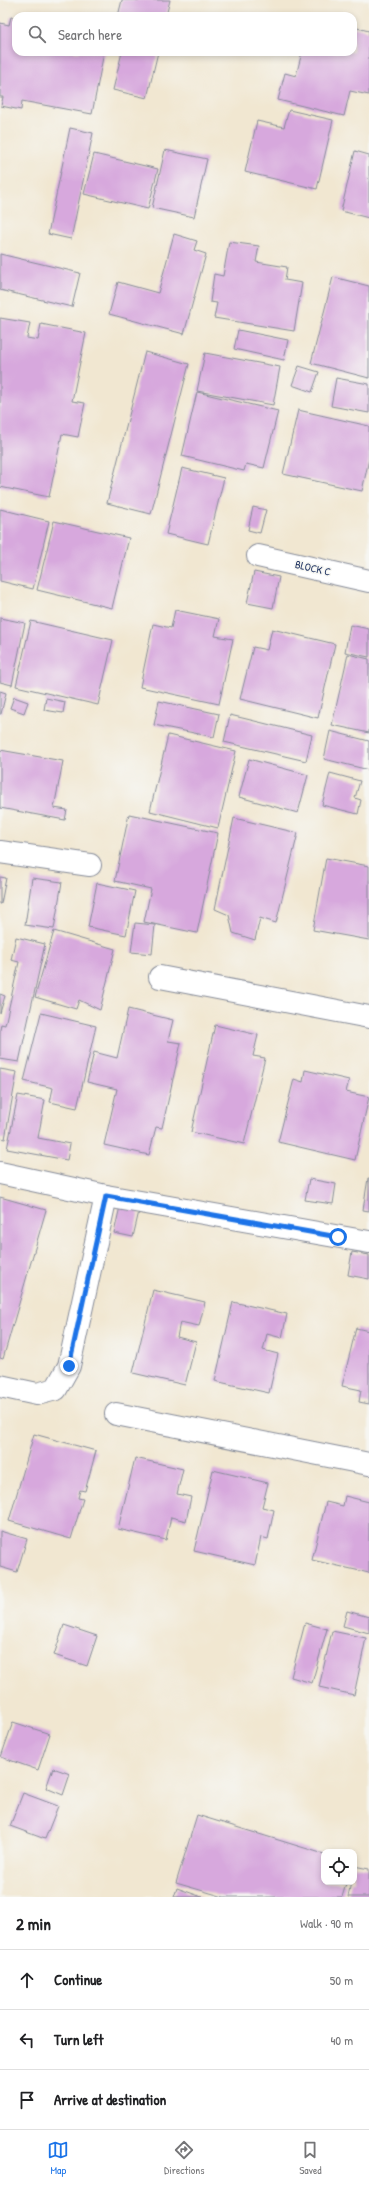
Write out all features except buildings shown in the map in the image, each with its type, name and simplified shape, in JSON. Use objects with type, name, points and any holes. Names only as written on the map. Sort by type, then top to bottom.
[{"type":"street","name":"BLOCK C","points":[[258,556],[369,581]]},
{"type":"street","points":[[0,852],[90,865]]},
{"type":"street","points":[[160,977],[369,1017]]},
{"type":"street","points":[[0,1173],[106,1196],[369,1242]]},
{"type":"street","points":[[0,1386],[37,1394],[56,1388],[69,1366],[106,1196]]},
{"type":"street","points":[[116,1414],[369,1464]]},
{"type":"route","points":[[69,1366],[106,1196],[338,1237]]}]
